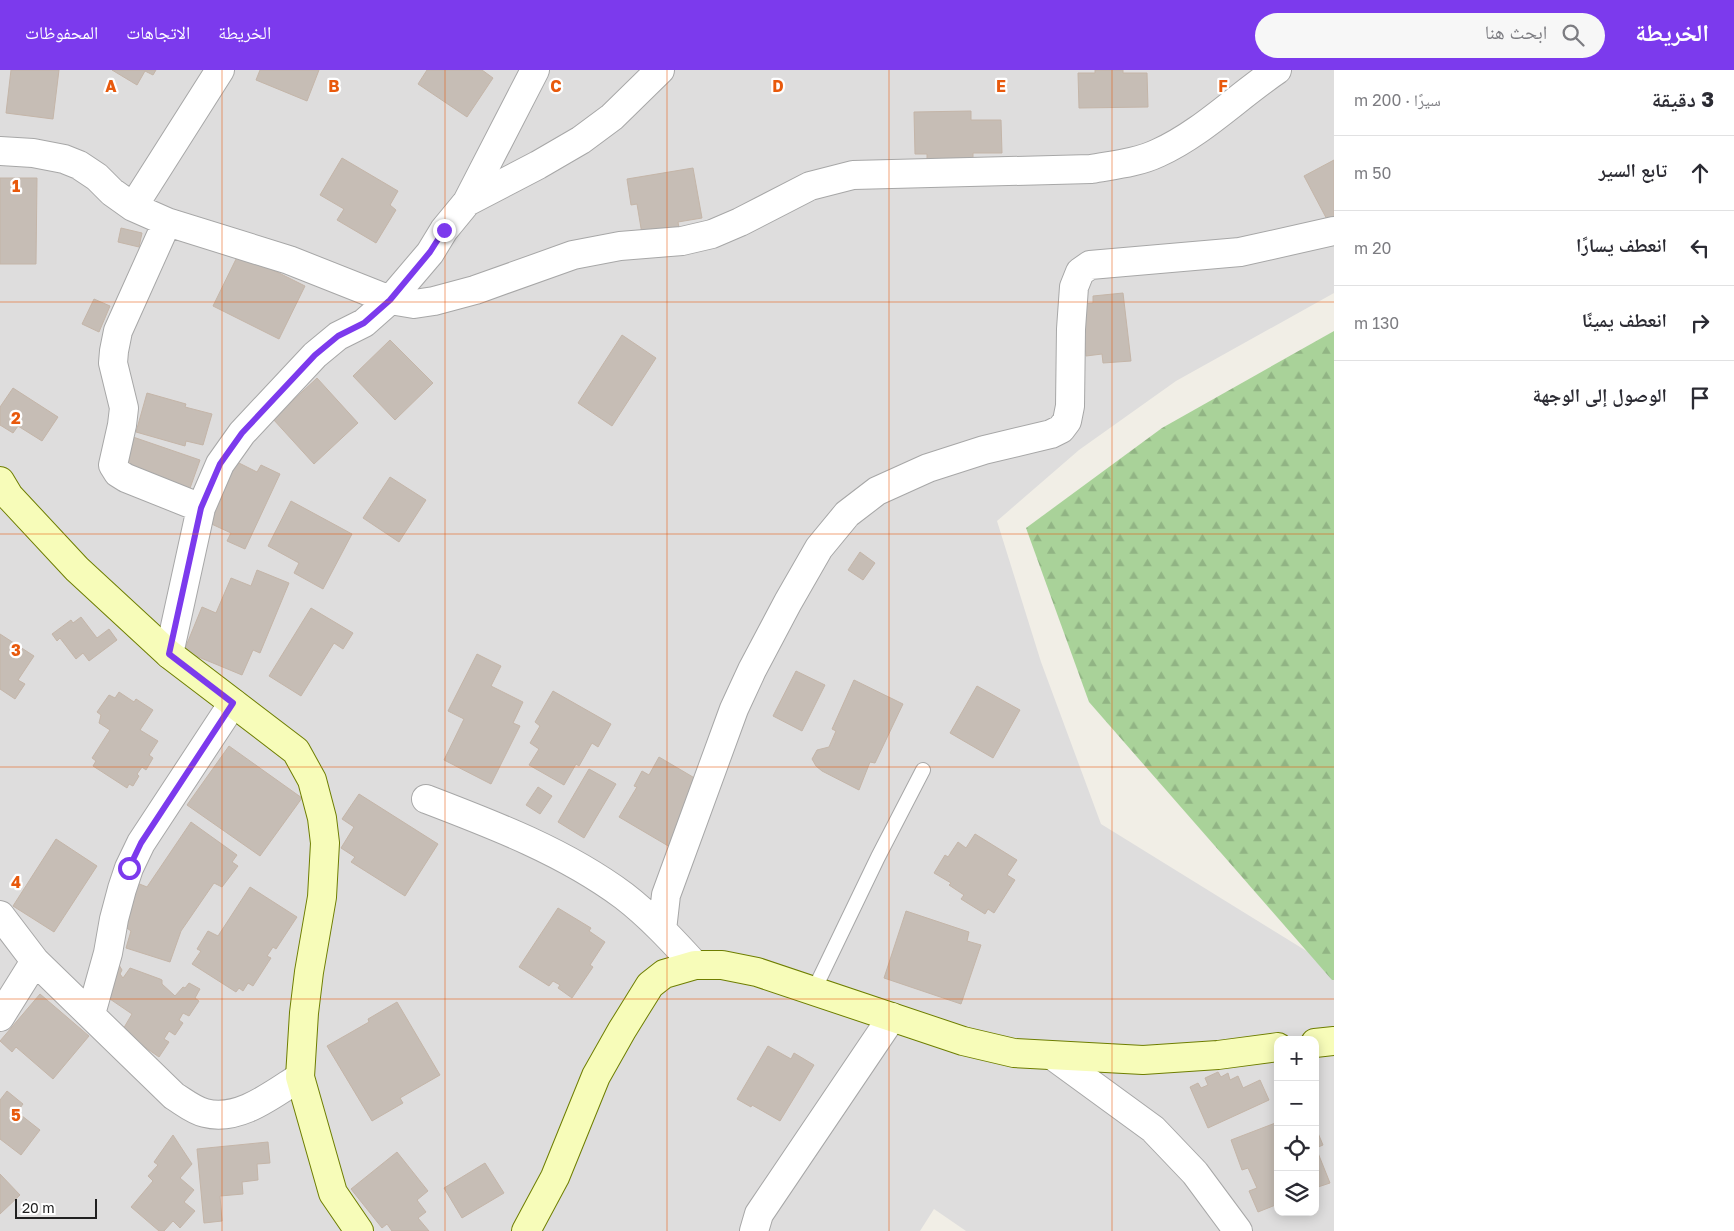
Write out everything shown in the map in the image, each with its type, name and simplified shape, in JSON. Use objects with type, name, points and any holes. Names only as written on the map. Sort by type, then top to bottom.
[{"type":"main road","points":[[0,481],[9,496],[77,569],[169,654],[296,752],[312,780],[322,818],[325,843],[322,897],[304,1013],[300,1077],[334,1193],[359,1231]]},
{"type":"main road","points":[[526,1231],[554,1177],[596,1076],[650,985],[664,974],[695,965],[722,966],[757,972],[964,1041],[1014,1053],[1143,1060],[1218,1055],[1274,1048]]},
{"type":"main road","points":[[1319,1043],[1334,1041]]},
{"type":"street","points":[[133,207],[220,70]]},
{"type":"street","points":[[169,654],[201,508],[220,464],[242,433],[315,355],[338,336],[364,323],[390,300],[430,252],[444,230],[467,202],[535,70]]},
{"type":"street","points":[[467,202],[538,166],[581,140],[612,117],[660,70]]},
{"type":"street","points":[[0,151],[33,153],[64,159],[79,165],[97,177],[112,192],[133,207],[167,222],[289,260],[390,300],[414,304],[434,302],[475,290],[573,255],[620,246],[682,241],[712,234],[740,222],[810,186],[853,176],[1091,169],[1127,163],[1157,154],[1198,130],[1252,87],[1277,70]]},
{"type":"street","points":[[167,222],[118,331],[112,363],[124,408],[113,465],[118,473],[126,478],[201,508]]},
{"type":"street","points":[[662,930],[666,895],[734,709],[752,670],[819,548],[847,514],[877,491],[928,468],[984,450],[1051,434],[1061,429],[1067,421],[1070,406],[1071,328],[1074,287],[1080,272],[1090,266],[1240,252],[1334,231]]},
{"type":"street","points":[[91,1014],[108,953],[114,919],[129,868],[141,843],[233,703]]},
{"type":"street","points":[[426,799],[487,823],[573,864],[624,896],[662,930],[695,965]]},
{"type":"street","points":[[0,915],[35,961],[174,1096],[195,1110],[205,1114],[234,1113],[258,1103],[300,1077]]},
{"type":"street","points":[[0,1017],[35,961]]},
{"type":"street","points":[[754,1231],[759,1214],[892,1016]]},
{"type":"street","points":[[1053,1056],[1153,1130],[1195,1173],[1238,1231]]},
{"type":"lane","points":[[814,990],[878,857],[923,770]]},
{"type":"shaded area","points":[[0,70],[1334,70],[1334,293],[1176,381],[1079,450],[997,521],[1041,662],[1101,824],[1334,968],[1334,1231],[966,1231],[934,1209],[920,1231],[0,1231]]},
{"type":"green space","points":[[1334,331],[1334,980],[1332,980],[1089,702],[1026,528],[1162,428]]},
{"type":"building","points":[[11,70],[59,70],[53,119],[6,113]]},
{"type":"building","points":[[112,70],[156,70],[153,75],[145,71],[137,85]]},
{"type":"building","points":[[260,70],[319,70],[307,101],[256,80]]},
{"type":"building","points":[[427,70],[482,70],[493,78],[467,117],[418,84]]},
{"type":"building","points":[[1095,70],[1123,70],[1123,73],[1147,73],[1148,107],[1079,108],[1078,73],[1095,73]]},
{"type":"building","points":[[971,111],[971,120],[1001,120],[1002,153],[973,153],[973,159],[927,159],[927,154],[915,154],[914,112]]},
{"type":"building","points":[[342,158],[398,191],[390,205],[396,210],[376,243],[337,220],[344,209],[320,195]]},
{"type":"building","points":[[1334,160],[1334,226],[1331,227],[1304,176]]},
{"type":"building","points":[[693,168],[702,218],[678,222],[679,228],[642,234],[637,204],[631,205],[627,179]]},
{"type":"building","points":[[0,178],[37,178],[36,264],[0,264]]},
{"type":"building","points":[[121,228],[142,233],[139,247],[118,242]]},
{"type":"building","points":[[239,253],[305,286],[279,339],[213,306]]},
{"type":"building","points":[[1123,293],[1131,361],[1103,363],[1102,354],[1086,356],[1081,304],[1093,303],[1093,296]]},
{"type":"building","points":[[94,299],[110,306],[99,332],[82,324]]},
{"type":"building","points":[[622,335],[656,358],[612,426],[578,403]]},
{"type":"building","points":[[390,340],[433,383],[395,420],[353,376]]},
{"type":"building","points":[[317,378],[358,423],[314,464],[273,419]]},
{"type":"building","points":[[13,388],[58,417],[42,441],[18,426],[13,433],[0,425],[0,407]]},
{"type":"building","points":[[147,393],[186,404],[185,407],[212,414],[203,445],[186,441],[185,446],[136,432]]},
{"type":"building","points":[[133,437],[200,460],[189,491],[122,468]]},
{"type":"building","points":[[235,461],[257,472],[261,465],[280,474],[245,549],[227,541],[231,533],[205,521]]},
{"type":"building","points":[[390,477],[426,500],[399,542],[363,518]]},
{"type":"building","points":[[291,501],[352,534],[323,589],[294,573],[299,563],[268,546]]},
{"type":"building","points":[[860,552],[875,563],[863,580],[848,570]]},
{"type":"building","points":[[257,570],[289,583],[260,653],[253,650],[242,675],[184,651],[202,607],[216,613],[231,578],[251,586]]},
{"type":"building","points":[[311,608],[353,633],[343,649],[334,643],[301,696],[269,676]]},
{"type":"building","points":[[81,617],[97,638],[109,629],[117,640],[89,661],[83,653],[76,659],[60,638],[57,641],[52,634],[71,620],[73,623]]},
{"type":"building","points":[[0,634],[34,656],[18,680],[25,684],[15,699],[0,689]]},
{"type":"building","points":[[477,654],[501,666],[491,686],[523,702],[513,723],[520,726],[491,784],[444,760],[464,719],[448,711]]},
{"type":"building","points":[[796,671],[825,685],[802,731],[773,716]]},
{"type":"building","points":[[854,680],[903,704],[875,763],[870,762],[859,790],[822,771],[812,759],[817,750],[829,747],[836,731],[832,729]]},
{"type":"building","points":[[977,686],[1020,710],[993,758],[950,733]]},
{"type":"building","points":[[553,691],[611,724],[598,747],[592,743],[579,766],[576,764],[564,785],[529,765],[539,749],[530,743],[540,726],[535,722]]},
{"type":"building","points":[[119,692],[134,702],[136,699],[153,710],[140,730],[158,741],[149,755],[153,758],[146,770],[142,767],[137,774],[139,776],[133,786],[129,784],[127,788],[93,766],[96,761],[92,758],[110,730],[99,723],[101,715],[97,712],[109,695],[115,698]]},
{"type":"building","points":[[229,746],[302,798],[260,856],[187,805]]},
{"type":"building","points":[[659,757],[703,783],[670,847],[619,817],[637,787],[634,786],[642,771],[649,775]]},
{"type":"building","points":[[589,769],[616,784],[584,838],[558,822]]},
{"type":"building","points":[[538,787],[552,796],[540,814],[526,805]]},
{"type":"building","points":[[359,794],[438,844],[405,896],[351,862],[355,857],[341,848],[354,827],[342,819]]},
{"type":"building","points":[[191,822],[237,855],[232,862],[238,866],[222,887],[214,883],[181,931],[170,962],[126,948],[131,931],[124,926],[137,883],[147,887]]},
{"type":"building","points":[[975,834],[1017,860],[1007,875],[1015,880],[994,913],[988,909],[985,914],[961,899],[964,895],[949,885],[951,883],[934,873],[945,855],[948,857],[958,842],[966,848]]},
{"type":"building","points":[[56,839],[97,866],[54,932],[13,906]]},
{"type":"building","points":[[250,887],[297,917],[276,949],[273,947],[267,956],[271,958],[253,986],[248,983],[243,991],[239,988],[236,992],[192,964],[201,951],[197,949],[208,931],[218,936]]},
{"type":"building","points":[[558,908],[591,928],[589,931],[605,942],[590,965],[593,967],[572,998],[558,988],[560,985],[553,981],[549,986],[519,967]]},
{"type":"building","points":[[906,911],[969,932],[967,941],[981,945],[961,1004],[884,978]]},
{"type":"building","points":[[119,965],[122,970],[120,974],[123,978],[130,968],[162,980],[162,984],[175,996],[189,983],[200,989],[195,998],[199,1001],[189,1016],[183,1013],[179,1020],[183,1023],[175,1035],[169,1031],[164,1039],[169,1042],[159,1057],[122,1031],[132,1014],[107,997]]},
{"type":"building","points":[[40,994],[89,1036],[53,1079],[16,1047],[12,1052],[0,1041]]},
{"type":"building","points":[[397,1002],[440,1075],[400,1098],[403,1103],[372,1121],[327,1046],[369,1022],[368,1019]]},
{"type":"building","points":[[768,1046],[791,1059],[794,1053],[814,1065],[780,1121],[737,1099]]},
{"type":"building","points":[[1218,1072],[1221,1077],[1228,1073],[1230,1080],[1238,1076],[1243,1088],[1260,1080],[1269,1100],[1208,1128],[1190,1087],[1198,1083],[1201,1088],[1208,1085],[1205,1078]]},
{"type":"building","points":[[7,1091],[23,1104],[17,1112],[40,1130],[21,1155],[0,1139],[0,1100]]},
{"type":"building","points":[[1274,1124],[1274,1206],[1258,1212],[1249,1191],[1257,1188],[1248,1168],[1242,1170],[1231,1140]]},
{"type":"building","points":[[173,1135],[192,1164],[180,1178],[194,1190],[184,1202],[195,1211],[180,1228],[173,1221],[164,1231],[159,1231],[131,1207],[153,1181],[148,1176],[158,1165],[154,1162]]},
{"type":"building","points":[[1319,1136],[1323,1145],[1319,1147]]},
{"type":"building","points":[[268,1142],[270,1163],[257,1164],[258,1180],[242,1182],[243,1194],[220,1196],[222,1221],[204,1223],[197,1149]]},
{"type":"building","points":[[397,1152],[428,1191],[417,1200],[426,1212],[418,1218],[429,1231],[392,1231],[387,1224],[382,1228],[351,1189]]},
{"type":"building","points":[[1319,1156],[1330,1183],[1319,1187]]},
{"type":"building","points":[[485,1163],[504,1193],[462,1218],[444,1188]]},
{"type":"building","points":[[0,1174],[20,1195],[0,1214]]},
{"type":"route","points":[[129,868],[141,843],[233,703],[169,654],[201,508],[220,464],[242,433],[315,355],[338,336],[364,323],[390,300],[430,252],[444,230]]}]
